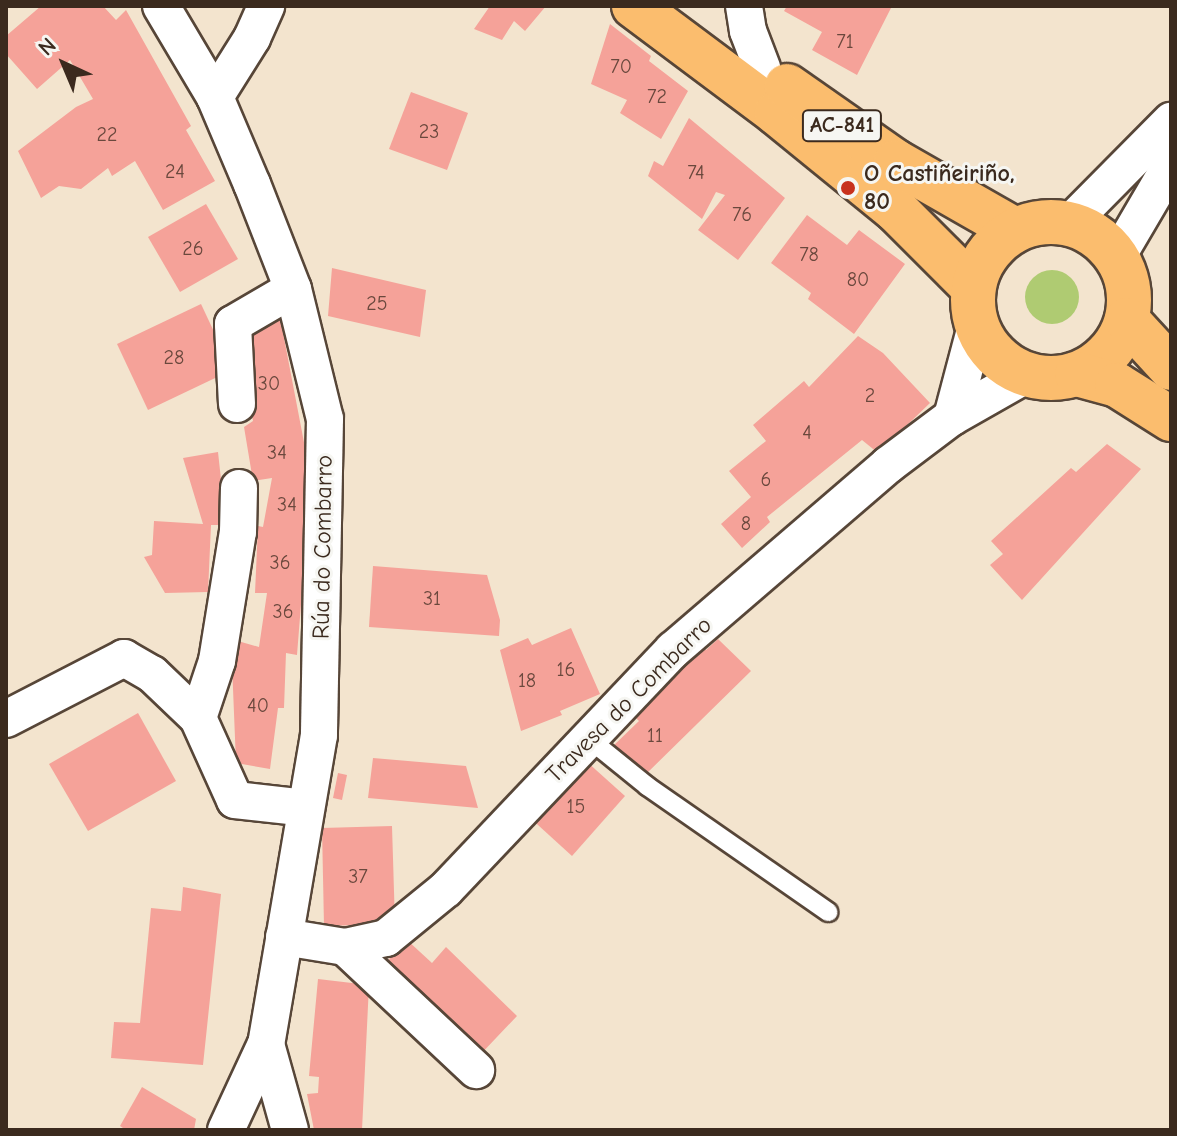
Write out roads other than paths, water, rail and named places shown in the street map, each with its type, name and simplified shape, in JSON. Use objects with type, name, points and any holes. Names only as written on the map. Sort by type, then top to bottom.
[{"type":"main road","name":"AC-841","points":[[634,6],[777,113],[896,210],[975,306],[988,347],[1005,364],[1026,375]]},
{"type":"main road","name":"AC-841","points":[[681,6],[762,68],[896,162],[1015,230]]},
{"type":"main road","points":[[975,306],[981,264],[995,244],[1015,230],[1042,222],[1070,223],[1105,242],[1117,257],[1127,277],[1130,298],[1127,320],[1117,344],[1100,362],[1077,374],[1052,378],[1026,375]]},
{"type":"main road","points":[[1127,320],[1171,368]]},
{"type":"main road","points":[[1077,374],[1117,385],[1171,419]]},
{"type":"street","name":"Rúa do Combarro","points":[[161,6],[215,97],[293,289],[325,419],[319,735],[266,1044],[290,1130]]},
{"type":"street","points":[[215,97],[252,38],[266,6]]},
{"type":"street","points":[[744,6],[748,31],[762,68]]},
{"type":"street","points":[[1070,223],[1171,121]]},
{"type":"street","points":[[1117,257],[1171,165]]},
{"type":"street","points":[[237,404],[233,324],[293,289]]},
{"type":"street","points":[[952,417],[975,306]]},
{"type":"street","name":"Travesa do Combarro","points":[[284,937],[345,947],[386,938],[446,889],[673,650],[888,465],[952,417],[1026,375]]},
{"type":"street","points":[[198,718],[217,661],[238,532],[239,488]]},
{"type":"street","points":[[6,719],[124,658],[152,674],[198,718],[235,800],[306,808]]},
{"type":"street","points":[[345,947],[476,1070]]},
{"type":"street","points":[[226,1130],[266,1044]]},
{"type":"lane","points":[[589,739],[647,786],[828,912]]},
{"type":"place","name":"O Castiñeiriño, 80","points":[[848,188]]}]
